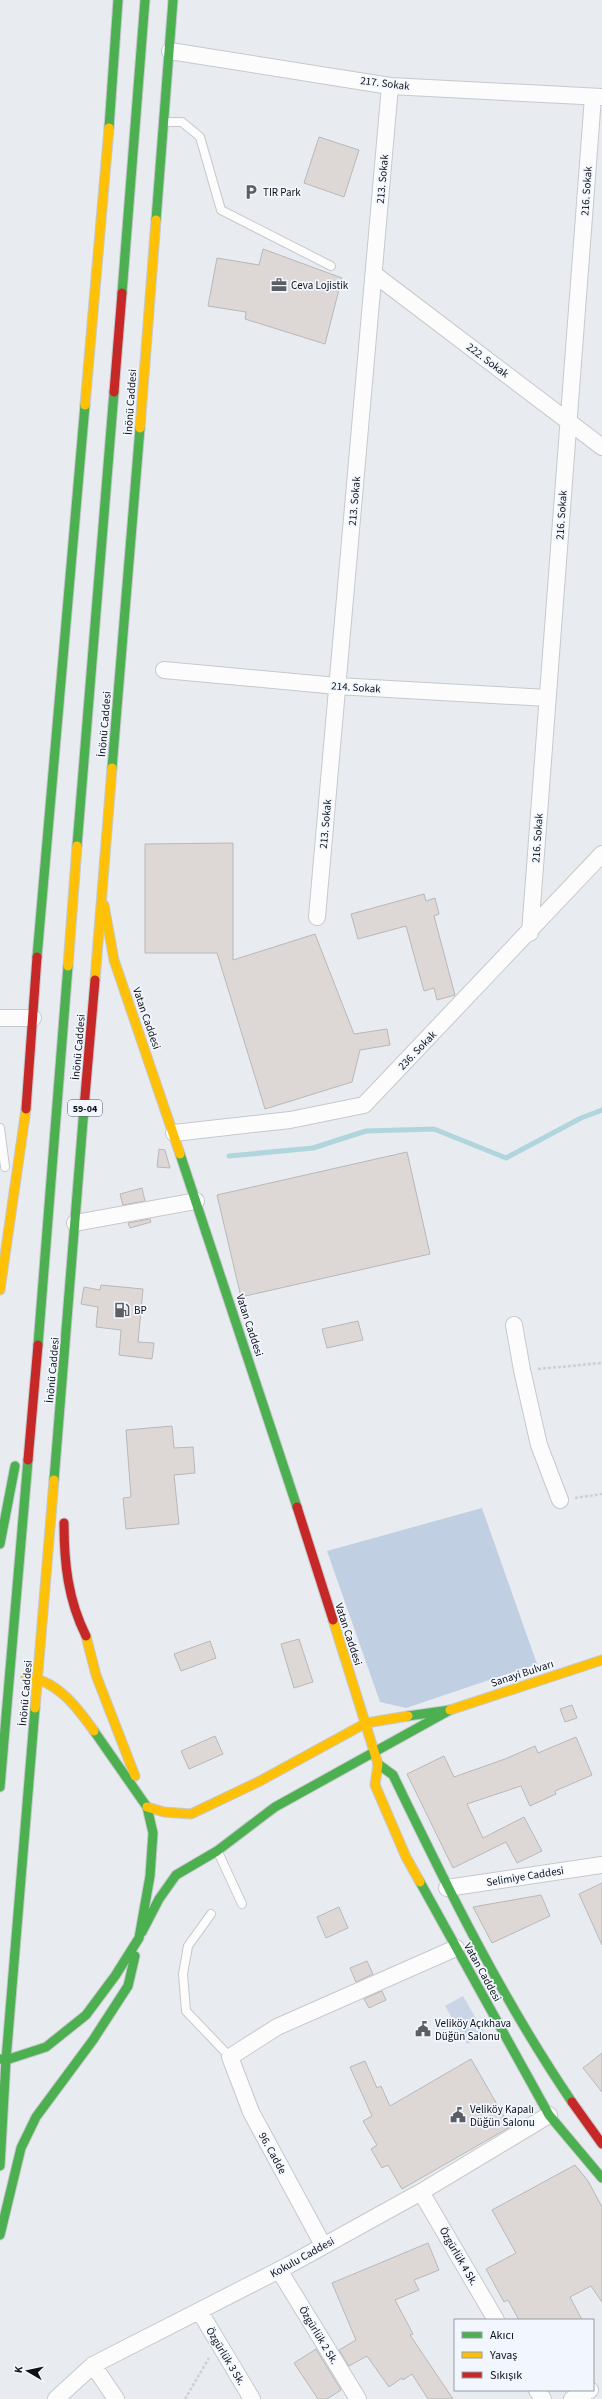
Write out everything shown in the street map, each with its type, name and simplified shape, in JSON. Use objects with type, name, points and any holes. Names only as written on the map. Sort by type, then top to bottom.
[{"type":"main road","points":[[0,1290],[6,1239],[25,1127],[102,211],[118,0]]},
{"type":"main road","name":"59-04","points":[[0,1787],[37,1353],[145,0]]},
{"type":"main road","name":"59-04","points":[[170,51],[173,0]]},
{"type":"main road","points":[[170,51],[178,0]]},
{"type":"main road","name":"İnönü Caddesi","points":[[0,2166],[3,2059],[38,1678],[65,1356],[170,51]]},
{"type":"main road","name":"Vatan Caddesi","points":[[102,894],[114,960],[174,1133],[258,1385],[366,1723],[378,1764],[374,1785],[406,1857],[549,2115],[602,2178]]},
{"type":"main road","points":[[20,1443],[37,1353]]},
{"type":"main road","points":[[64,1474],[65,1356]]},
{"type":"main road","points":[[0,1544],[17,1458]]},
{"type":"main road","points":[[0,2235],[21,2148],[36,2117],[93,2040],[128,1986],[140,1938],[150,1876],[153,1833],[147,1807],[96,1675],[89,1642],[77,1618],[69,1591],[64,1560],[64,1513]]},
{"type":"main road","name":"Sanayi Bulvarı","points":[[450,1710],[602,1660]]},
{"type":"main road","points":[[0,1678],[38,1678],[73,1701],[147,1807],[164,1812],[191,1814],[260,1781],[366,1723],[450,1710]]},
{"type":"main road","points":[[3,2059],[46,2047],[86,2015],[140,1938],[159,1899],[176,1876],[217,1851],[275,1807],[450,1710]]},
{"type":"main road","name":"Vatan Caddesi","points":[[378,1764],[393,1774],[447,1888],[567,2096],[602,2144]]},
{"type":"street","name":"217. Sokak","points":[[170,51],[390,86],[598,97]]},
{"type":"street","name":"213. Sokak","points":[[317,917],[390,86]]},
{"type":"street","name":"216. Sokak","points":[[530,932],[568,421],[598,97]]},
{"type":"street","name":"222. Sokak","points":[[374,274],[602,446]]},
{"type":"street","name":"214. Sokak","points":[[164,670],[337,686],[548,698]]},
{"type":"street","name":"236. Sokak","points":[[174,1133],[290,1120],[364,1106],[530,932],[602,854]]},
{"type":"street","points":[[0,1018],[33,1018]]},
{"type":"street","points":[[75,1223],[196,1201]]},
{"type":"street","points":[[514,1324],[522,1370],[539,1445],[560,1500]]},
{"type":"street","name":"Selimiye Caddesi","points":[[447,1888],[602,1865]]},
{"type":"street","points":[[230,2057],[277,2027],[456,1948]]},
{"type":"street","name":"96. Cadde","points":[[230,2057],[251,2112],[323,2245]]},
{"type":"street","name":"Kokulu Caddesi","points":[[56,2399],[93,2365],[200,2312],[279,2270],[421,2192],[549,2115]]},
{"type":"street","name":"Özgürlük 4 Sk.","points":[[421,2192],[495,2319]]},
{"type":"street","name":"Özgürlük 2 Sk.","points":[[279,2270],[358,2399]]},
{"type":"street","name":"Özgürlük 3 Sk.","points":[[200,2312],[252,2399]]},
{"type":"street","points":[[93,2365],[116,2399]]},
{"type":"street","points":[[572,2399],[588,2391]]},
{"type":"lane","points":[[164,122],[182,122],[200,137],[221,210],[331,266]]},
{"type":"lane","points":[[0,1128],[2,1167],[18,1165]]},
{"type":"lane","points":[[217,1851],[242,1904]]},
{"type":"lane","points":[[211,1914],[188,1946],[183,1974],[186,2011],[230,2057]]},
{"type":"path","points":[[522,1370],[602,1363]]},
{"type":"path","points":[[560,1500],[602,1494]]},
{"type":"path","points":[[185,2399],[218,2343]]},
{"type":"shaded area","points":[[482,1508],[537,1664],[406,1708],[380,1702],[327,1551]]},
{"type":"shaded area","points":[[463,1996],[485,2034],[467,2044],[445,2006]]},
{"type":"building","points":[[319,137],[359,150],[344,197],[304,183]]},
{"type":"building","points":[[263,249],[342,278],[325,344],[245,319],[246,312],[208,306],[217,258],[259,265]]},
{"type":"building","points":[[233,843],[233,960],[315,934],[354,1034],[387,1029],[390,1045],[360,1050],[352,1082],[265,1109],[217,953],[145,953],[145,844]]},
{"type":"building","points":[[424,894],[426,901],[435,898],[439,914],[434,916],[455,995],[437,1000],[434,988],[424,991],[406,926],[358,939],[351,914]]},
{"type":"building","points":[[159,1149],[165,1150],[170,1168],[157,1167]]},
{"type":"building","points":[[407,1152],[430,1254],[241,1297],[217,1195]]},
{"type":"building","points":[[142,1188],[145,1201],[123,1205],[120,1194]]},
{"type":"building","points":[[150,1219],[151,1222],[130,1228],[128,1223]]},
{"type":"building","points":[[101,1285],[143,1289],[138,1342],[154,1343],[152,1359],[119,1355],[121,1330],[96,1327],[98,1307],[81,1304],[84,1287],[100,1290]]},
{"type":"building","points":[[358,1321],[363,1340],[327,1348],[322,1329]]},
{"type":"building","points":[[172,1426],[174,1448],[193,1447],[195,1473],[174,1475],[179,1524],[126,1529],[123,1498],[131,1497],[126,1430]]},
{"type":"building","points":[[299,1639],[313,1682],[294,1688],[281,1644]]},
{"type":"building","points":[[210,1641],[216,1658],[181,1671],[174,1654]]},
{"type":"building","points":[[572,1705],[577,1718],[565,1722],[560,1709]]},
{"type":"building","points":[[215,1736],[223,1754],[189,1769],[181,1751]]},
{"type":"building","points":[[576,1737],[592,1775],[555,1791],[556,1794],[530,1806],[521,1786],[467,1804],[483,1838],[524,1817],[542,1851],[517,1863],[506,1842],[453,1868],[407,1774],[444,1756],[454,1777],[505,1759],[535,1746],[538,1753]]},
{"type":"building","points":[[602,1883],[602,1945],[579,1894]]},
{"type":"building","points":[[541,1895],[550,1916],[492,1943],[473,1907]]},
{"type":"building","points":[[339,1907],[348,1928],[326,1938],[317,1917]]},
{"type":"building","points":[[367,1961],[373,1974],[356,1982],[350,1968]]},
{"type":"building","points":[[382,1991],[386,2000],[369,2008],[364,1999]]},
{"type":"building","points":[[602,2053],[602,2092],[583,2068]]},
{"type":"building","points":[[471,2059],[510,2127],[402,2189],[388,2165],[382,2168],[371,2149],[377,2145],[363,2121],[372,2116],[350,2067],[365,2061],[377,2088],[381,2086],[390,2106]]},
{"type":"building","points":[[575,2165],[588,2181],[602,2207],[602,2302],[591,2286],[570,2297],[581,2319],[518,2319],[508,2300],[504,2302],[486,2269],[516,2253],[492,2210]]},
{"type":"building","points":[[428,2243],[439,2270],[414,2280],[419,2290],[395,2300],[413,2334],[410,2335],[453,2399],[428,2399],[412,2374],[403,2380],[402,2378],[389,2387],[367,2356],[349,2366],[339,2350],[356,2340],[332,2283]]},
{"type":"building","points":[[316,2349],[341,2390],[327,2399],[318,2399],[294,2363]]},
{"type":"waterway","points":[[229,1156],[313,1148],[366,1131],[434,1129],[506,1158],[581,1118],[602,1110]]},
{"type":"traffic: fast","points":[[109,128],[118,0]]},
{"type":"traffic: fast","points":[[122,293],[145,0]]},
{"type":"traffic: fast","points":[[156,220],[173,0]]},
{"type":"traffic: fast","points":[[77,846],[114,392]]},
{"type":"traffic: fast","points":[[37,957],[85,405]]},
{"type":"traffic: fast","points":[[112,768],[140,428]]},
{"type":"traffic: fast","points":[[38,1345],[68,966]]},
{"type":"traffic: fast","points":[[54,1480],[84,1108]]},
{"type":"traffic: fast","points":[[180,1154],[297,1507]]},
{"type":"traffic: fast","points":[[0,1787],[28,1460]]},
{"type":"traffic: fast","points":[[0,1544],[15,1466]]},
{"type":"traffic: fast","points":[[0,2166],[6,2060],[35,1708]]},
{"type":"traffic: fast","points":[[142,1932],[159,1899],[176,1875],[217,1851],[275,1807],[450,1710],[408,1716]]},
{"type":"traffic: fast","points":[[0,2059],[6,2060],[46,2047],[86,2015],[115,1976],[139,1938],[150,1876],[153,1833],[147,1807],[94,1731]]},
{"type":"traffic: fast","points":[[378,1764],[393,1775],[476,1942],[522,2023],[572,2102]]},
{"type":"traffic: fast","points":[[420,1882],[549,2115],[602,2178]]},
{"type":"traffic: fast","points":[[0,2235],[21,2148],[36,2117],[93,2040],[128,1986],[135,1956]]},
{"type":"traffic: slow","points":[[85,405],[109,128]]},
{"type":"traffic: slow","points":[[140,428],[156,220]]},
{"type":"traffic: slow","points":[[95,980],[112,768]]},
{"type":"traffic: slow","points":[[68,966],[77,846]]},
{"type":"traffic: slow","points":[[104,905],[114,960],[180,1154]]},
{"type":"traffic: slow","points":[[0,1290],[26,1109]]},
{"type":"traffic: slow","points":[[35,1708],[54,1480]]},
{"type":"traffic: slow","points":[[333,1620],[378,1764],[375,1785],[406,1857],[420,1882]]},
{"type":"traffic: slow","points":[[86,1636],[96,1675],[135,1776]]},
{"type":"traffic: slow","points":[[450,1710],[602,1660]]},
{"type":"traffic: slow","points":[[26,1677],[37,1679],[57,1689],[81,1713],[94,1731]]},
{"type":"traffic: slow","points":[[147,1807],[164,1812],[191,1814],[260,1781],[366,1723],[408,1716]]},
{"type":"traffic: jam","points":[[114,392],[122,293]]},
{"type":"traffic: jam","points":[[26,1109],[37,957]]},
{"type":"traffic: jam","points":[[84,1108],[95,980]]},
{"type":"traffic: jam","points":[[28,1460],[38,1345]]},
{"type":"traffic: jam","points":[[297,1507],[333,1620]]},
{"type":"traffic: jam","points":[[64,1523],[68,1581],[75,1609],[86,1636]]},
{"type":"traffic: jam","points":[[572,2102],[602,2144]]},
{"type":"place","name":"TIR Park","points":[[251,192]]},
{"type":"place","name":"Ceva Lojistik","points":[[279,285]]},
{"type":"place","name":"BP","points":[[122,1310]]},
{"type":"place","name":"Veliköy Açıkhava Düğün Salonu","points":[[423,2029]]},
{"type":"place","name":"Veliköy Kapalı Düğün Salonu","points":[[458,2115]]}]
